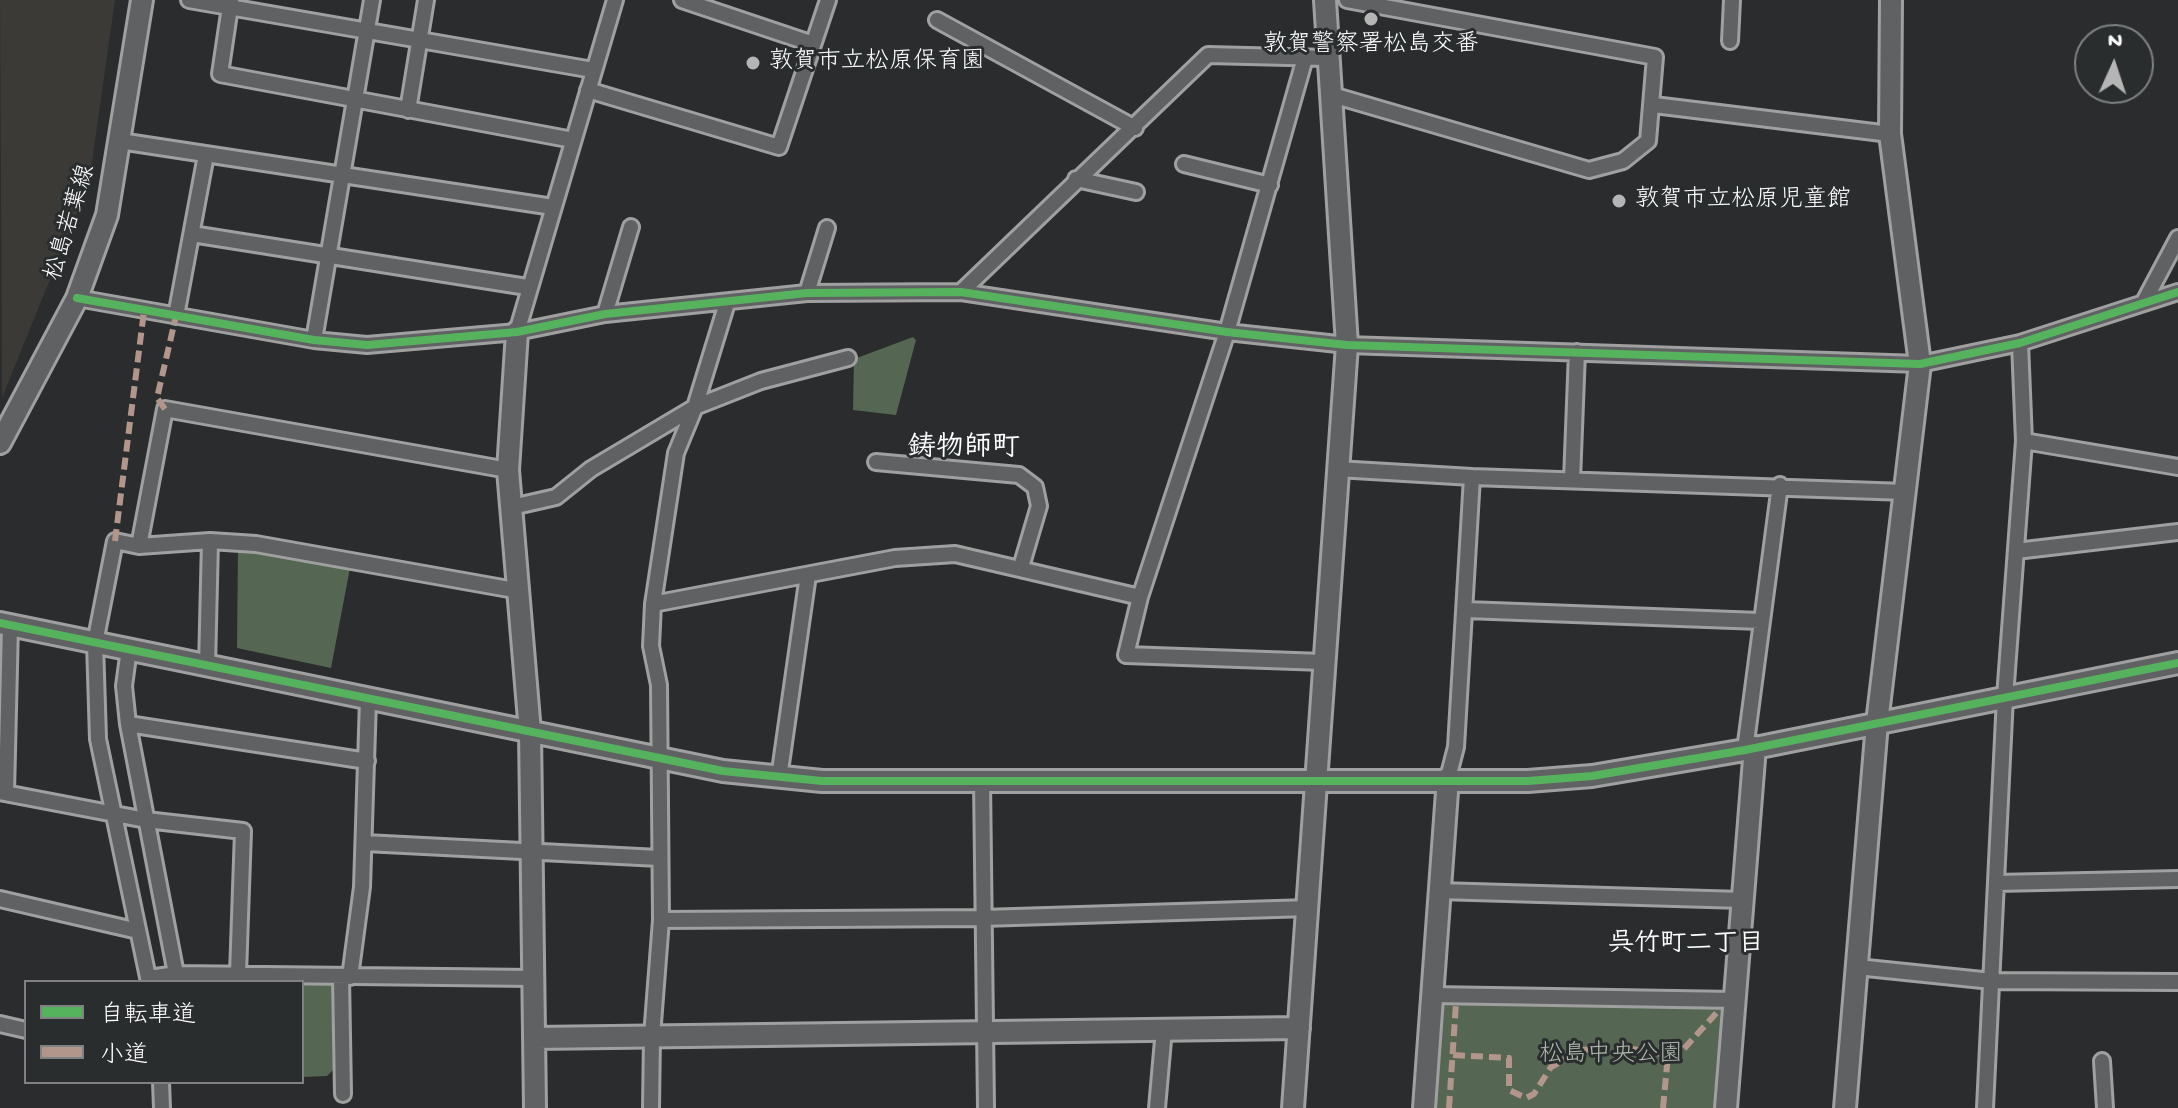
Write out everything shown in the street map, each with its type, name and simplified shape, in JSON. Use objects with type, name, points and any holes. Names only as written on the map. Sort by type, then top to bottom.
[{"type":"street","name":"松島若葉線","points":[[0,443],[5,423],[77,298],[107,215],[142,0]]},
{"type":"street","points":[[189,0],[230,4],[593,70]]},
{"type":"street","points":[[314,340],[331,256],[372,0]]},
{"type":"street","points":[[408,110],[426,0]]},
{"type":"street","points":[[535,1108],[530,732],[508,470],[517,332],[527,287],[615,0]]},
{"type":"street","points":[[682,0],[813,44]]},
{"type":"street","points":[[588,90],[779,147],[828,0]]},
{"type":"street","points":[[1293,1108],[1347,345],[1325,0]]},
{"type":"street","points":[[1329,94],[1589,170],[1623,161],[1648,141],[1654,105],[1655,57],[1347,0]]},
{"type":"street","points":[[1730,41],[1732,0]]},
{"type":"street","points":[[1845,1108],[1877,723],[1920,364],[1890,134],[1891,0]]},
{"type":"street","points":[[230,4],[220,74],[573,140]]},
{"type":"street","points":[[937,20],[1135,128]]},
{"type":"street","points":[[961,292],[1208,55],[1328,58]]},
{"type":"street","points":[[1305,58],[1227,332],[1140,597],[1126,655],[1323,662]]},
{"type":"street","points":[[1654,105],[1890,134]]},
{"type":"street","points":[[120,141],[553,207]]},
{"type":"street","points":[[176,316],[206,155]]},
{"type":"street","points":[[1184,164],[1270,185]]},
{"type":"street","points":[[1076,179],[1136,192]]},
{"type":"street","points":[[605,314],[631,227]]},
{"type":"street","points":[[807,293],[827,228]]},
{"type":"street","points":[[192,234],[527,287]]},
{"type":"street","points":[[2145,300],[2178,238]]},
{"type":"street","points":[[77,298],[314,340],[367,345],[517,332],[605,314],[807,293],[961,292],[1227,332],[1347,345],[1920,364],[2020,343],[2145,300],[2178,292]]},
{"type":"street","points":[[651,1108],[652,1036],[661,920],[659,685],[651,646],[653,604],[676,453],[695,407],[727,303]]},
{"type":"street","points":[[1985,1108],[2005,697],[2024,441],[2020,343]]},
{"type":"street","points":[[1572,480],[1577,352]]},
{"type":"street","points":[[512,507],[556,497],[591,469],[695,407],[761,381],[848,358]]},
{"type":"street","points":[[139,546],[165,409],[508,470]]},
{"type":"street","points":[[2024,441],[2178,467]]},
{"type":"street","points":[[876,462],[1019,475],[1035,487],[1039,506],[1021,567]]},
{"type":"street","points":[[1337,469],[1472,477],[1780,485],[1906,492]]},
{"type":"street","points":[[1424,1108],[1448,778],[1456,747],[1472,477]]},
{"type":"street","points":[[1726,1108],[1760,621],[1780,485]]},
{"type":"street","points":[[2016,551],[2178,532]]},
{"type":"street","points":[[520,591],[256,544],[210,541],[139,546],[115,541],[95,643],[98,739],[149,980],[176,974],[533,978]]},
{"type":"street","points":[[207,667],[210,541]]},
{"type":"street","points":[[653,604],[895,558],[955,554],[1140,597]]},
{"type":"street","points":[[779,778],[808,575]]},
{"type":"street","points":[[1466,610],[1760,621]]},
{"type":"street","points":[[238,974],[243,831],[146,820],[3,792],[5,624],[368,700],[779,778],[1448,778],[1528,781],[1592,776],[1750,748],[2178,663]]},
{"type":"street","points":[[129,649],[124,686],[128,724],[176,974]]},
{"type":"street","points":[[343,1094],[346,977],[365,843],[368,700]]},
{"type":"street","points":[[128,724],[367,761]]},
{"type":"street","points":[[982,780],[986,1108]]},
{"type":"street","points":[[365,843],[659,858]]},
{"type":"street","points":[[1996,883],[2178,879]]},
{"type":"street","points":[[1439,891],[1742,900]]},
{"type":"street","points":[[0,899],[138,931]]},
{"type":"street","points":[[661,920],[982,918],[1309,908]]},
{"type":"street","points":[[1857,967],[1992,981],[2178,982]]},
{"type":"street","points":[[1432,995],[1735,1000]]},
{"type":"street","points":[[0,1024],[24,1030]]},
{"type":"street","points":[[535,1038],[1299,1028]]},
{"type":"street","points":[[1157,1108],[1164,1029]]},
{"type":"street","points":[[2102,1061],[2105,1108]]},
{"type":"street","points":[[161,1084],[162,1108]]},
{"type":"shaded area","points":[[0,0],[115,0],[89,183],[2,398]]},
{"type":"green space","points":[[913,337],[916,340],[896,415],[853,410],[854,359]]},
{"type":"green space","points":[[238,548],[350,568],[331,668],[237,648]]},
{"type":"green space","points":[[325,979],[332,985],[333,1070],[327,1076],[304,1077],[304,980],[275,980]]},
{"type":"green space","name":"松島中央公園","points":[[1448,1002],[1717,1006],[1724,1012],[1716,1108],[1433,1108],[1440,1009]]},
{"type":"marked path","points":[[115,541],[144,311]]},
{"type":"marked path","points":[[165,409],[157,398],[176,316]]},
{"type":"marked path","points":[[1449,1108],[1456,1003]]},
{"type":"marked path","points":[[1453,1055],[1509,1058],[1509,1090],[1526,1098],[1534,1094],[1551,1067],[1582,1050],[1616,1046],[1668,1055],[1681,1052],[1720,1009]]},
{"type":"marked path","points":[[1663,1108],[1668,1055]]},
{"type":"cycle path","points":[[77,298],[314,340],[367,345],[517,332],[605,314],[807,293],[961,292],[1227,332],[1347,345],[1920,364],[2020,343],[2178,292]]},
{"type":"cycle path","points":[[0,623],[723,771],[822,781],[1528,781],[1592,776],[1745,750],[2178,663]]},
{"type":"place","name":"敦賀警察署松島交番","points":[[1371,19]]},
{"type":"place","name":"敦賀市立松原保育園","points":[[753,63]]},
{"type":"place","name":"敦賀市立松原児童館","points":[[1619,201]]},
{"type":"district","name":"鋳物師町","points":[[964,450]]},
{"type":"district","name":"呉竹町二丁目","points":[[1686,946]]}]
